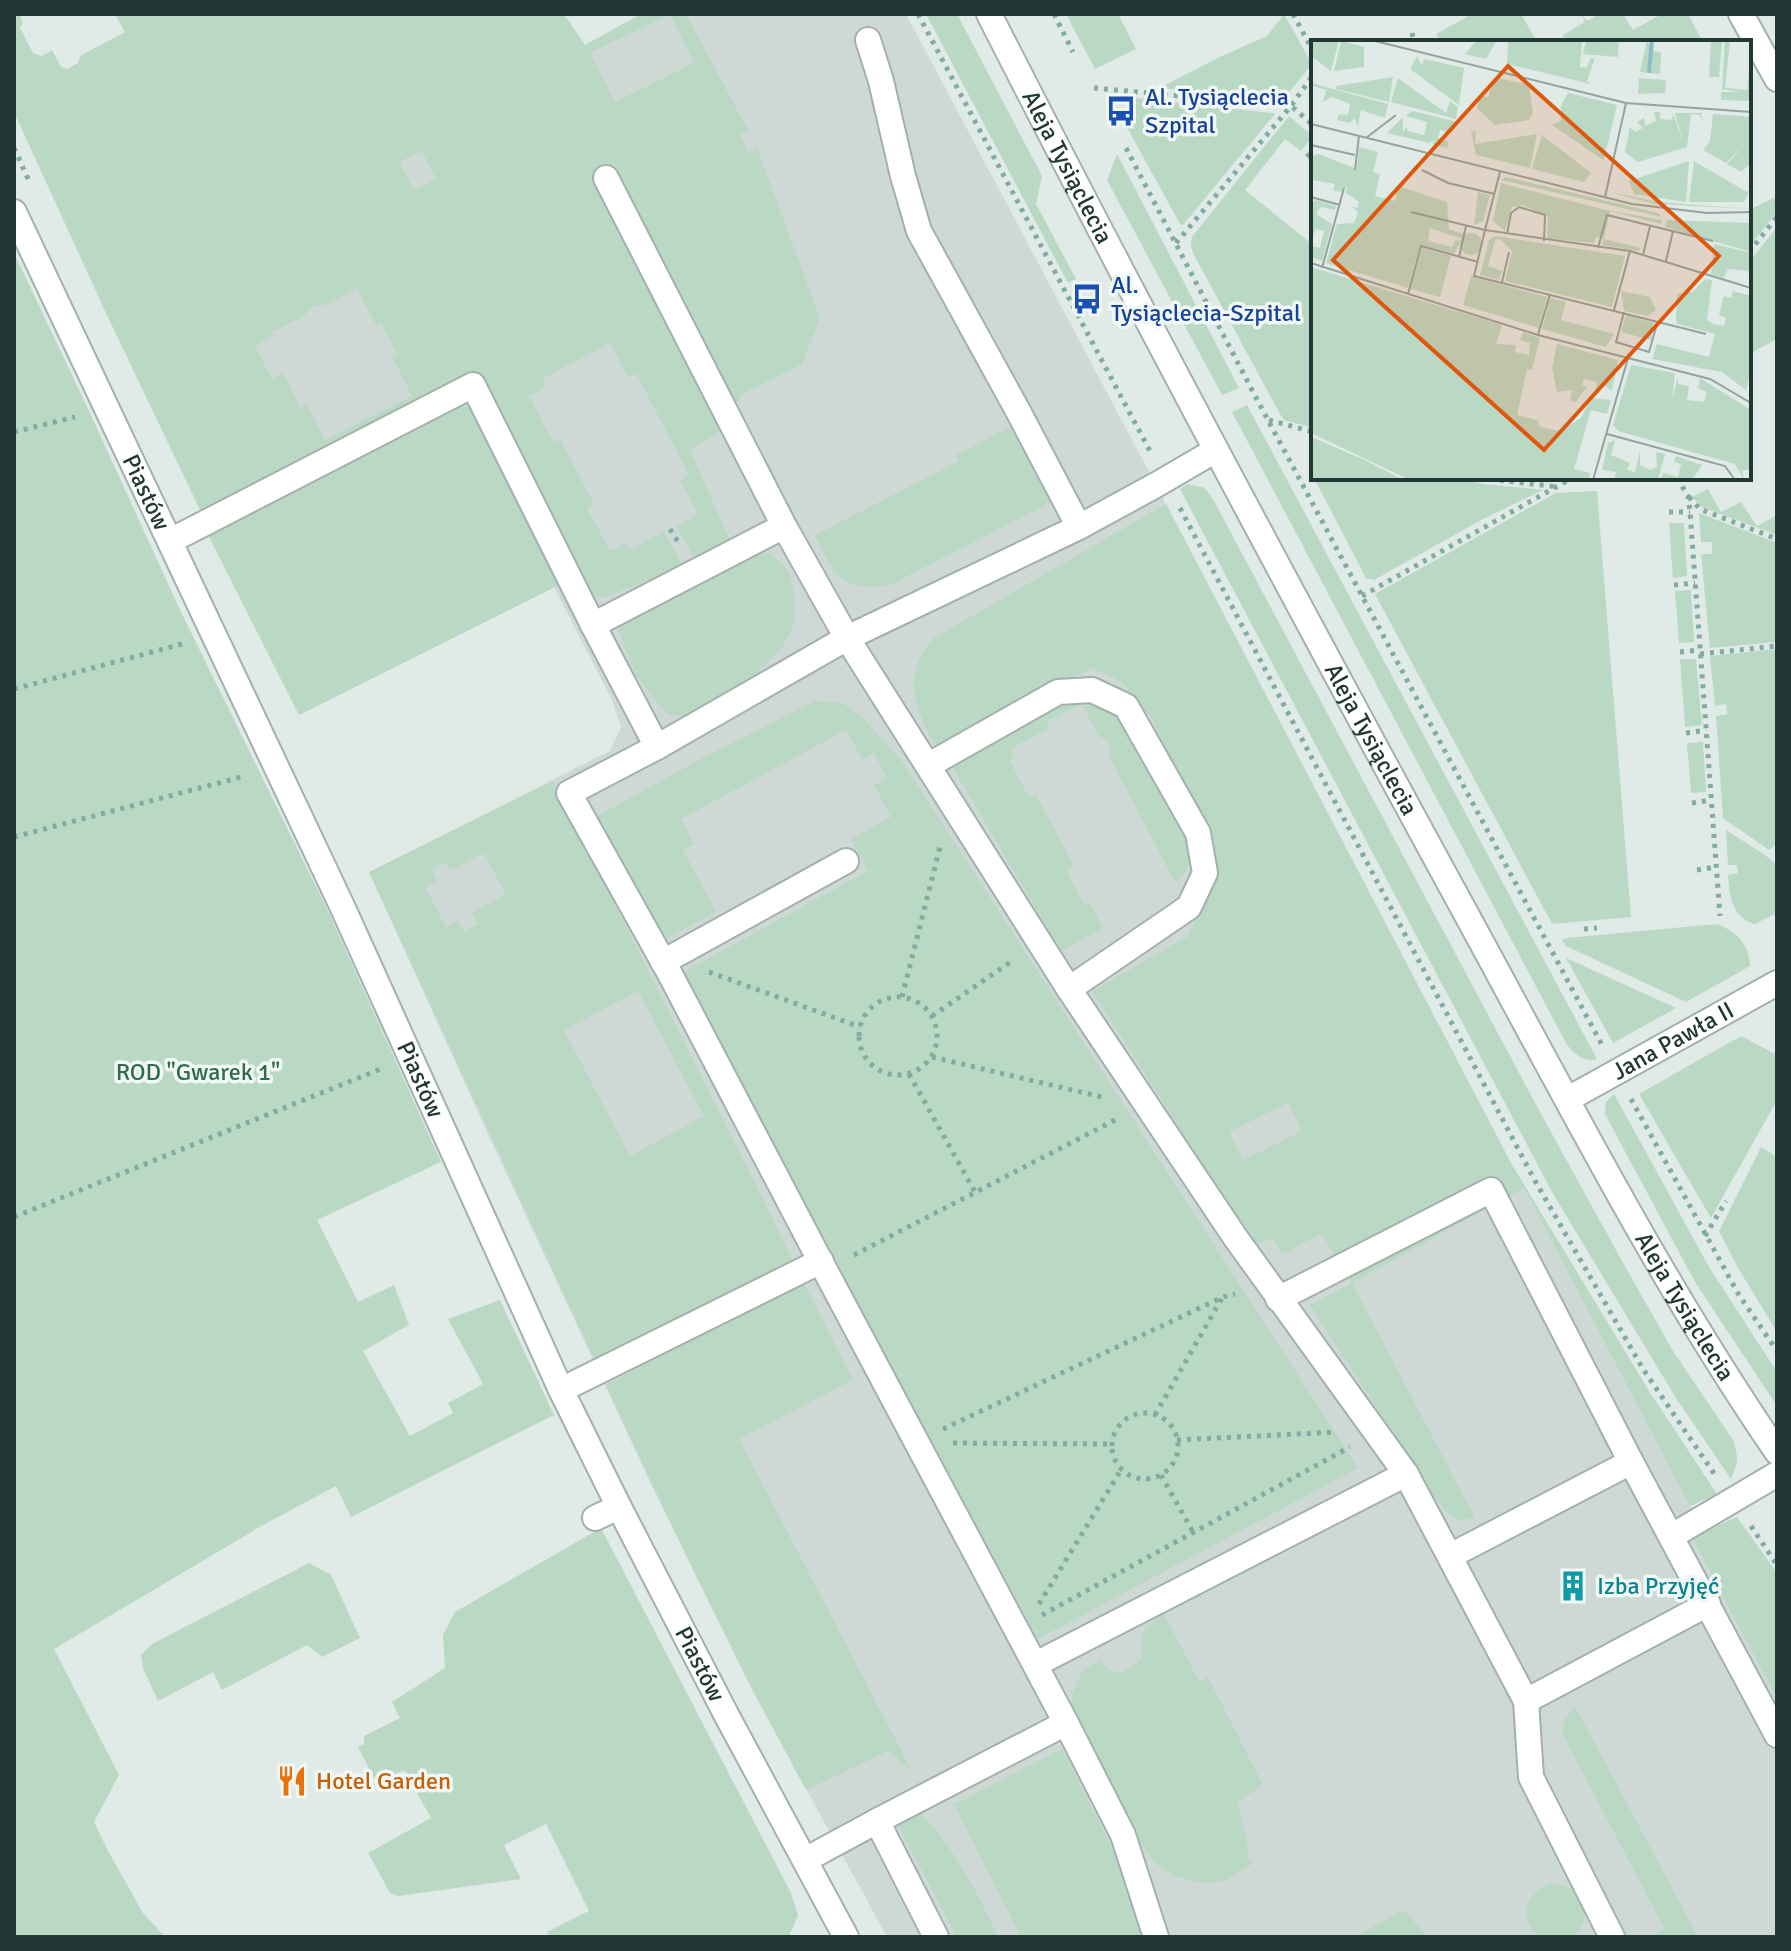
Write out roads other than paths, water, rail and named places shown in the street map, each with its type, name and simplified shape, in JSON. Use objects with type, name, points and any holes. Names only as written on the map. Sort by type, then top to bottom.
[{"type":"street","name":"Aleja Tysiąclecia","points":[[989,14],[1216,450],[1659,1266],[1734,1390],[1777,1452]]},
{"type":"street","points":[[1741,14],[1777,79]]},
{"type":"street","points":[[868,40],[919,231],[1079,527]]},
{"type":"street","points":[[606,178],[784,526],[847,638],[1069,989],[1278,1299],[1406,1474],[1526,1701],[1531,1777],[1612,1937]]},
{"type":"street","name":"Piastów","points":[[14,212],[276,767],[561,1390],[728,1718],[846,1937]]},
{"type":"street","points":[[170,541],[473,385],[657,747]]},
{"type":"street","points":[[1156,1937],[1123,1835],[1036,1664],[663,962],[569,793],[657,747],[847,638],[1079,527],[1216,450]]},
{"type":"street","points":[[593,625],[784,526]]},
{"type":"street","points":[[929,765],[1058,692],[1092,690],[1126,706],[1198,833],[1205,873],[1189,907],[1069,989]]},
{"type":"street","points":[[663,962],[846,861]]},
{"type":"street","name":"Jana Pawła II","points":[[1568,1099],[1777,983]]},
{"type":"street","points":[[1278,1299],[1491,1190],[1631,1462],[1777,1735]]},
{"type":"street","points":[[561,1390],[823,1266]]},
{"type":"street","points":[[1450,1556],[1631,1462]]},
{"type":"street","points":[[1036,1664],[1406,1474]]},
{"type":"street","points":[[1672,1536],[1777,1474]]},
{"type":"street","points":[[595,1518],[619,1507]]},
{"type":"street","points":[[1526,1701],[1708,1604]]},
{"type":"street","points":[[805,1860],[1066,1723]]},
{"type":"street","points":[[877,1821],[936,1937]]},
{"type":"place","name":"Al. Tysiąclecia Szpital","points":[[1121,111]]},
{"type":"place","name":"Al. Tysiąclecia-Szpital","points":[[1087,299]]},
{"type":"place","name":"Izba Przyjęć","points":[[1573,1586]]},
{"type":"place","name":"Hotel Garden","points":[[292,1781]]},
{"type":"park label","name":"ROD \"Gwarek 1\"","points":[[198,1072]]}]
